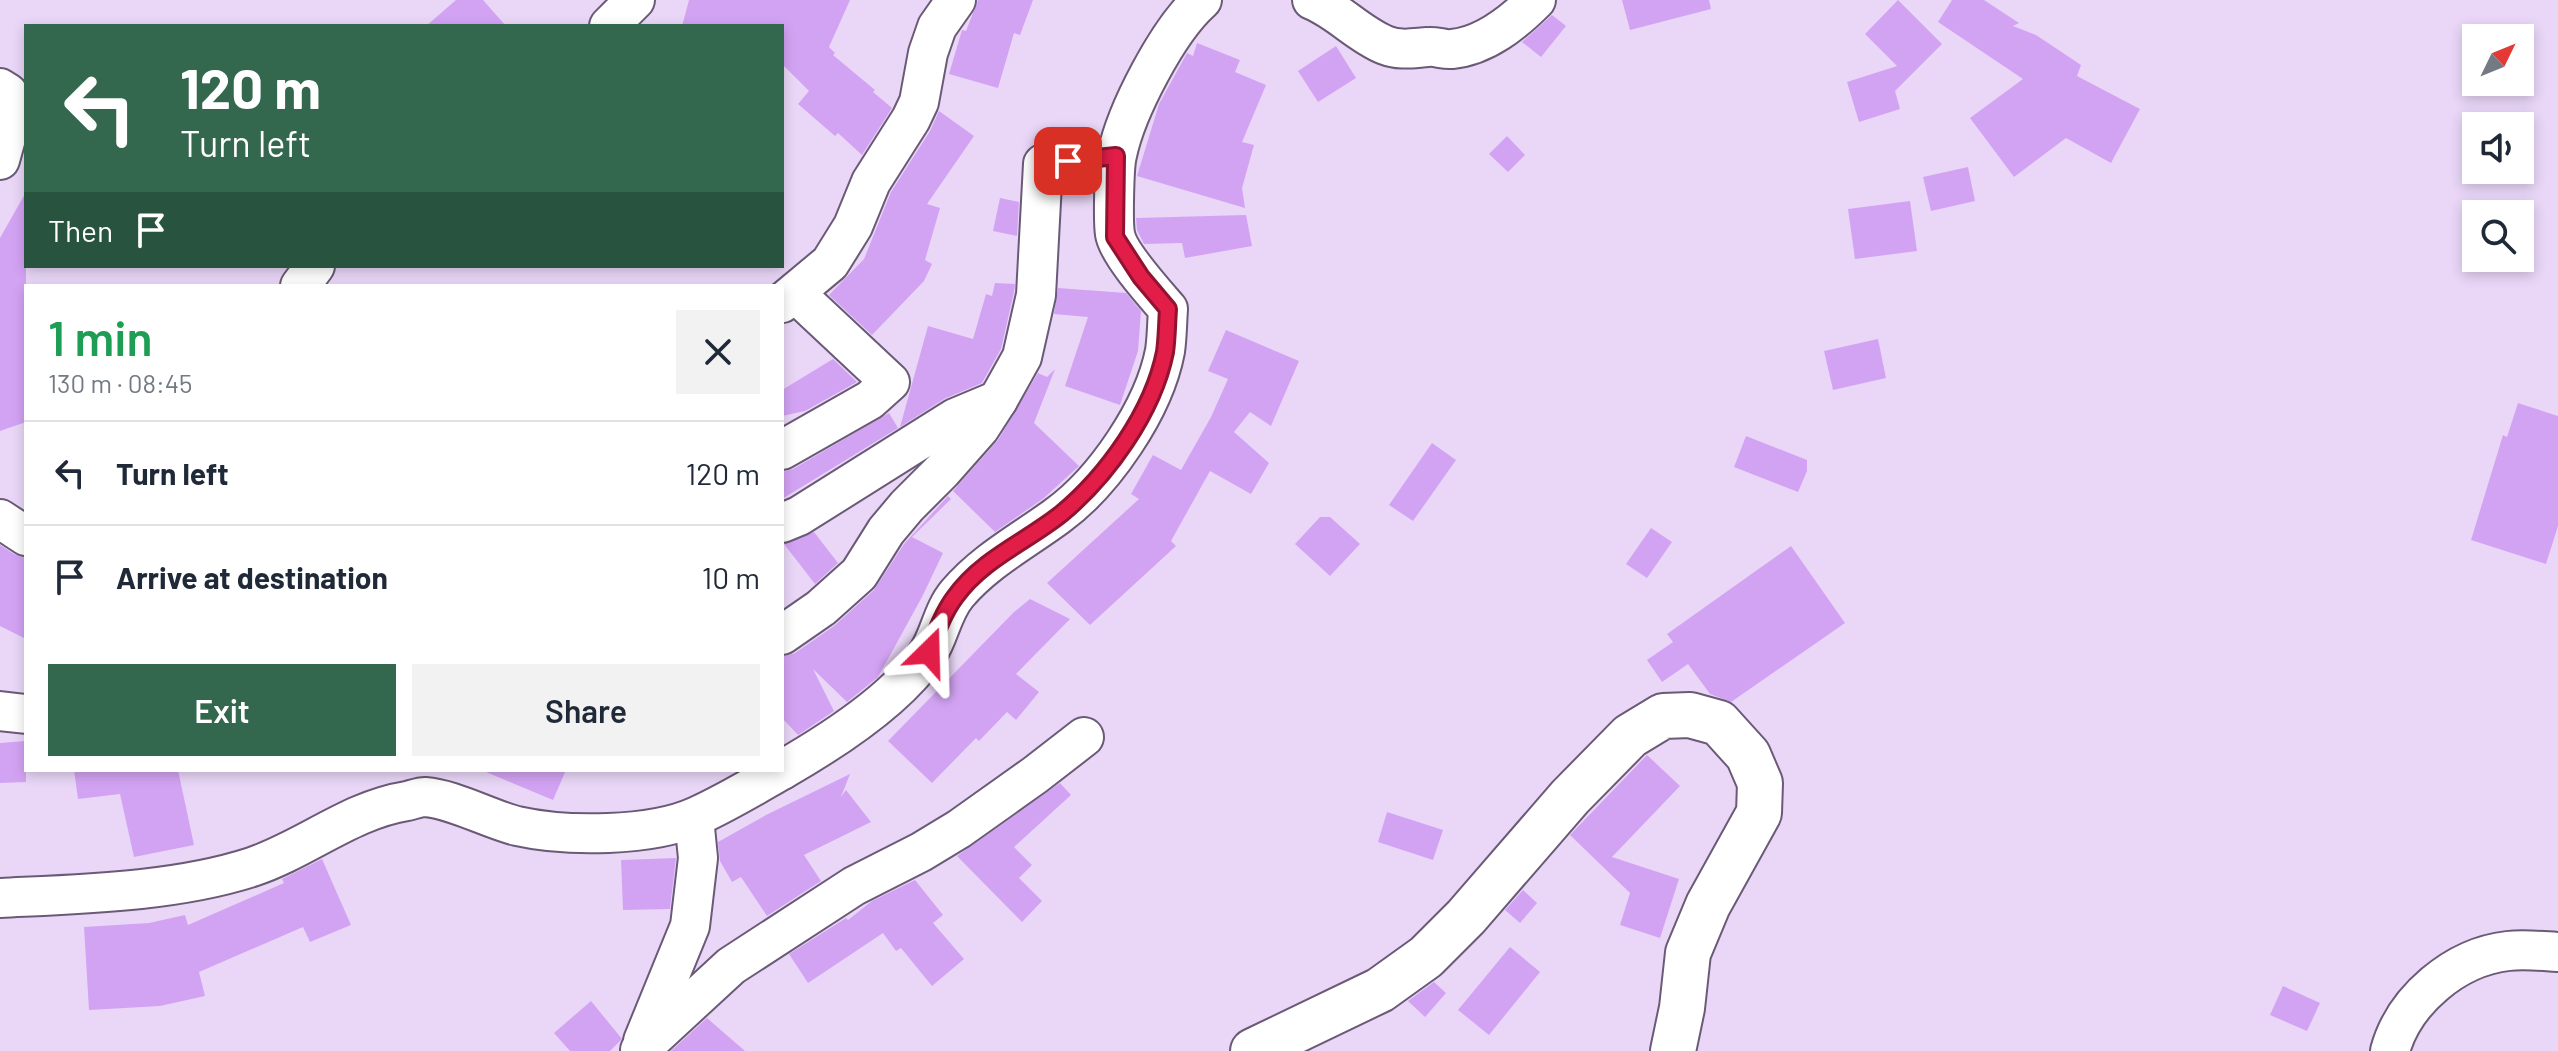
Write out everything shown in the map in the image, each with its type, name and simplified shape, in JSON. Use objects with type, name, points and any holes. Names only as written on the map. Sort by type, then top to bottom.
[{"type":"street","points":[[611,24],[635,0]]},
{"type":"street","points":[[784,449],[870,400],[890,382],[788,298],[830,263],[853,226],[871,182],[919,102],[928,53],[937,27],[956,0]]},
{"type":"street","points":[[784,769],[833,740],[907,680],[929,652],[956,595],[987,564],[1060,514],[1094,482],[1123,446],[1147,403],[1164,353],[1168,309],[1141,277],[1115,237],[1116,156],[1133,109],[1158,59],[1190,11],[1202,0]]},
{"type":"street","points":[[1312,0],[1330,7],[1356,28],[1386,45],[1410,50],[1431,46],[1452,49],[1490,37],[1519,17],[1536,0]]},
{"type":"street","points":[[0,88],[8,93],[15,106],[0,160]]},
{"type":"street","points":[[784,634],[821,608],[859,574],[886,531],[980,428],[1022,357],[1036,295],[1043,164],[1116,156]]},
{"type":"street","points":[[784,522],[799,516],[955,418],[998,400]]},
{"type":"street","points":[[24,502],[0,518],[24,535]]},
{"type":"street","points":[[0,711],[24,714]]},
{"type":"street","points":[[1253,1051],[1380,990],[1426,957],[1466,917],[1570,797],[1630,736],[1663,716],[1690,715],[1719,723],[1748,755],[1760,783],[1759,813],[1708,905],[1688,953],[1673,1051]]},
{"type":"street","points":[[639,1051],[731,966],[854,886],[959,829],[1084,737]]},
{"type":"street","points":[[0,898],[191,883],[253,866],[305,844],[381,805],[425,797],[515,825],[560,833],[661,827],[694,818],[778,772]]},
{"type":"street","points":[[639,1051],[690,926],[698,858],[694,818]]},
{"type":"street","points":[[2390,1051],[2403,1018],[2418,1000],[2463,966],[2507,951],[2558,952]]},
{"type":"building","points":[[456,0],[483,0],[504,24],[428,24]]},
{"type":"building","points":[[689,0],[850,0],[829,47],[835,53],[833,55],[892,108],[862,155],[798,104],[809,91],[784,66],[784,24],[683,24]]},
{"type":"building","points":[[978,0],[1033,0],[1020,35],[1014,33],[998,88],[949,74],[962,30],[966,31]]},
{"type":"building","points":[[1622,0],[1709,0],[1711,9],[1630,30]]},
{"type":"building","points":[[1898,0],[1942,44],[1895,91],[1900,109],[1859,122],[1847,82],[1897,66],[1865,34]]},
{"type":"building","points":[[1952,0],[1984,0],[2019,23],[2013,26],[2036,35],[2081,65],[2077,76],[2140,109],[2111,163],[2066,138],[2014,177],[1970,118],[2023,79],[1938,22]]},
{"type":"building","points":[[1552,15],[1566,26],[1541,57],[1522,42]]},
{"type":"building","points":[[1197,43],[1240,60],[1235,72],[1266,85],[1242,142],[1254,145],[1242,188],[1245,208],[1137,176],[1159,104],[1187,53],[1193,56]]},
{"type":"building","points":[[1336,46],[1356,78],[1318,102],[1298,71]]},
{"type":"building","points":[[939,111],[974,136],[927,204],[940,208],[925,260],[932,264],[924,281],[872,335],[829,295],[864,259],[891,192],[930,131]]},
{"type":"building","points":[[1507,136],[1525,155],[1508,172],[1489,154]]},
{"type":"building","points":[[1968,167],[1975,201],[1931,211],[1923,177]]},
{"type":"building","points":[[24,196],[24,423],[0,431],[0,238]]},
{"type":"building","points":[[1000,198],[1019,202],[1017,236],[993,231]]},
{"type":"building","points":[[1910,201],[1917,251],[1855,259],[1848,209]]},
{"type":"building","points":[[1246,215],[1252,246],[1185,258],[1182,243],[1144,244],[1137,230],[1136,218]]},
{"type":"building","points":[[995,283],[1015,284],[1001,349],[982,383],[944,399],[900,427],[928,326],[973,339],[986,294],[992,296]]},
{"type":"building","points":[[1058,288],[1126,293],[1141,311],[1138,351],[1120,405],[1065,386],[1088,317],[1054,314]]},
{"type":"building","points":[[1226,330],[1299,361],[1271,426],[1250,412],[1234,432],[1269,463],[1251,494],[1210,471],[1171,541],[1176,546],[1090,625],[1047,583],[1139,499],[1131,494],[1153,455],[1181,470],[1228,379],[1208,371]]},
{"type":"building","points":[[1878,339],[1886,378],[1833,390],[1824,351]]},
{"type":"building","points":[[833,359],[857,382],[805,411],[784,416],[784,389]]},
{"type":"building","points":[[1055,369],[1034,423],[1079,466],[1044,498],[995,532],[953,491],[998,440],[1038,373],[1047,377]]},
{"type":"building","points":[[2518,403],[2558,416],[2558,526],[2546,564],[2471,540],[2503,435],[2507,437]]},
{"type":"building","points":[[889,413],[898,428],[784,498],[784,471]]},
{"type":"building","points":[[1746,436],[1807,460],[1807,471],[1798,492],[1734,467]]},
{"type":"building","points":[[1432,443],[1456,460],[1413,521],[1389,505]]},
{"type":"building","points":[[948,496],[951,499],[912,537],[943,553],[878,677],[847,702],[813,669],[834,711],[798,735],[784,720],[784,656],[795,653],[834,626],[874,590],[904,544]]},
{"type":"building","points":[[1320,517],[1330,517],[1360,544],[1330,576],[1295,544]]},
{"type":"building","points":[[1651,528],[1672,542],[1647,578],[1626,564]]},
{"type":"building","points":[[814,532],[838,563],[815,584],[784,544]]},
{"type":"building","points":[[0,545],[24,557],[24,638],[0,626]]},
{"type":"building","points":[[1791,546],[1845,623],[1731,702],[1710,694],[1688,664],[1662,682],[1647,660],[1673,642],[1667,634]]},
{"type":"building","points":[[1030,599],[1070,619],[1016,674],[1039,692],[1016,720],[1007,712],[979,741],[976,738],[932,783],[888,741]]},
{"type":"building","points":[[24,741],[26,782],[0,783],[0,743]]},
{"type":"building","points":[[1647,755],[1680,786],[1612,857],[1679,879],[1660,938],[1620,925],[1630,893],[1570,835]]},
{"type":"building","points":[[74,772],[178,772],[194,845],[134,857],[120,794],[78,799]]},
{"type":"building","points":[[486,772],[565,772],[553,800]]},
{"type":"building","points":[[850,774],[841,797],[846,790],[871,822],[804,855],[821,881],[767,916],[741,877],[732,882],[720,861],[718,842]]},
{"type":"building","points":[[1060,783],[1071,795],[1014,847],[1032,865],[1019,878],[1042,901],[1022,922],[957,856]]},
{"type":"building","points":[[1387,812],[1443,830],[1433,860],[1378,842]]},
{"type":"building","points":[[676,858],[670,909],[623,910],[621,860]]},
{"type":"building","points":[[322,859],[351,925],[310,942],[303,927],[199,972],[205,996],[160,1006],[89,1010],[84,927],[149,923],[185,915],[188,925],[284,883],[282,879]]},
{"type":"building","points":[[915,880],[943,915],[933,923],[964,959],[932,986],[901,948],[896,951],[883,933],[808,983],[789,954],[846,918],[848,920],[872,901]]},
{"type":"building","points":[[1523,890],[1537,903],[1520,923],[1505,910]]},
{"type":"building","points":[[1510,947],[1540,972],[1489,1035],[1458,1010]]},
{"type":"building","points":[[1434,982],[1446,993],[1425,1017],[1408,1001]]},
{"type":"building","points":[[2283,986],[2320,1003],[2307,1031],[2270,1015]]},
{"type":"building","points":[[591,1001],[622,1039],[610,1051],[570,1051],[554,1033]]},
{"type":"building","points":[[707,1018],[715,1025],[745,1051],[671,1051]]},
{"type":"route","points":[[929,652],[956,595],[987,564],[1060,514],[1094,482],[1123,446],[1147,403],[1164,353],[1168,309],[1141,277],[1115,237],[1116,156],[1068,161]]}]
